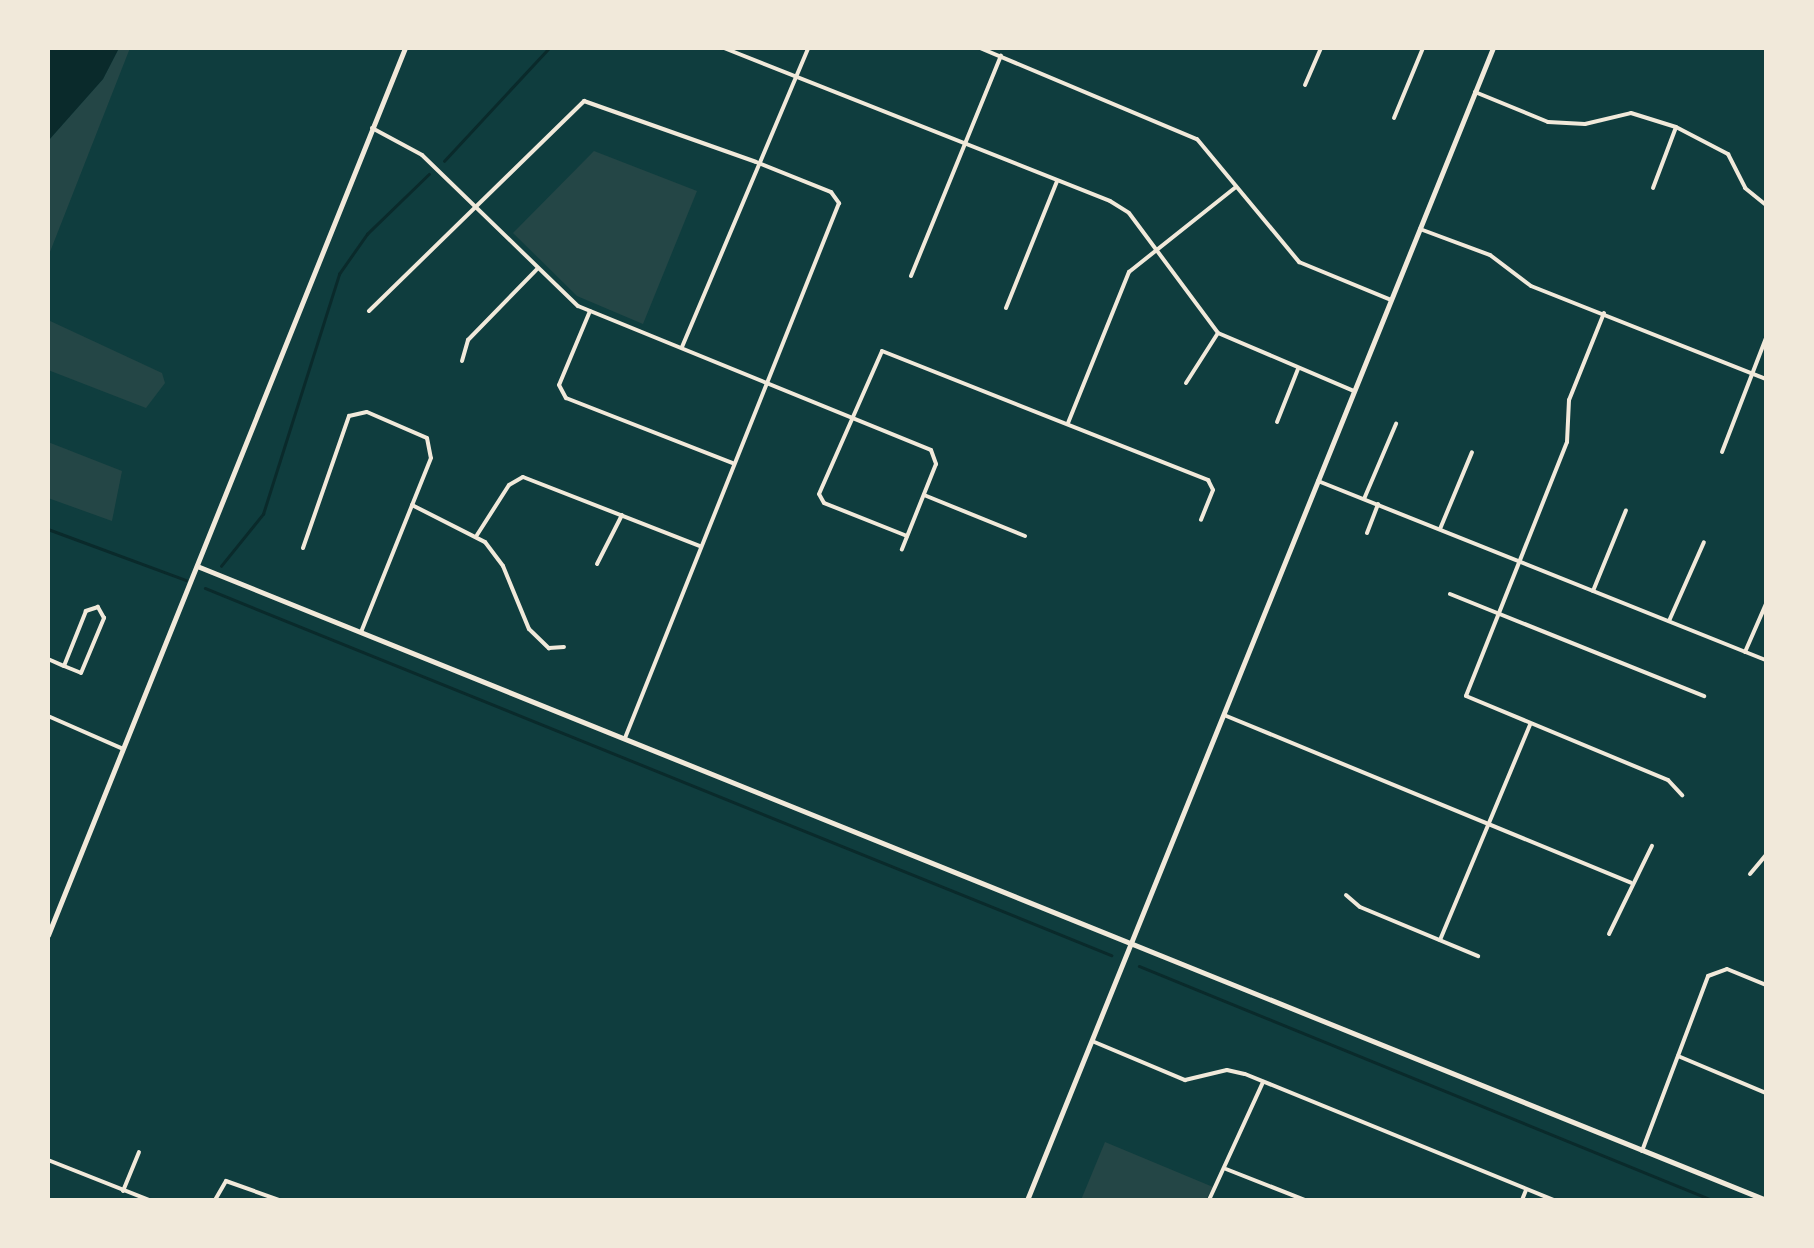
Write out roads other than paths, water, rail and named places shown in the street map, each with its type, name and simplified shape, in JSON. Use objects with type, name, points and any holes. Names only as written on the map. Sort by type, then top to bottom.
[{"type":"street","points":[[48,934],[405,48]]},
{"type":"street","points":[[724,48],[1129,213],[1218,333],[1354,392]]},
{"type":"street","points":[[682,348],[756,162],[808,48]]},
{"type":"street","points":[[980,48],[1170,123],[1196,139],[1299,262],[1391,300]]},
{"type":"street","points":[[1306,85],[1321,48]]},
{"type":"street","points":[[1394,118],[1423,48]]},
{"type":"street","points":[[1027,1200],[1493,48]]},
{"type":"street","points":[[912,276],[1001,56]]},
{"type":"street","points":[[1475,92],[1548,122],[1585,124],[1631,113],[1676,127],[1728,154],[1745,188],[1766,205]]},
{"type":"street","points":[[369,312],[584,101],[756,162],[831,192],[839,203],[624,738]]},
{"type":"street","points":[[1652,188],[1676,127]]},
{"type":"street","points":[[372,128],[413,147],[537,268],[590,311],[850,416],[935,455],[902,549]]},
{"type":"street","points":[[1006,308],[1058,181]]},
{"type":"street","points":[[1068,422],[1129,272],[1236,186]]},
{"type":"street","points":[[1420,229],[1490,255],[1530,286],[1766,379]]},
{"type":"street","points":[[462,360],[468,340],[537,268]]},
{"type":"street","points":[[590,311],[559,385],[566,398],[733,463]]},
{"type":"street","points":[[1604,314],[1569,400],[1567,442],[1496,612],[1466,696],[1668,780],[1682,795]]},
{"type":"street","points":[[1186,382],[1218,333]]},
{"type":"street","points":[[1722,452],[1766,338]]},
{"type":"street","points":[[907,536],[820,497],[850,416],[882,351],[1068,422],[1214,486],[1201,520]]},
{"type":"street","points":[[1276,422],[1298,369]]},
{"type":"street","points":[[303,548],[352,414],[367,412],[430,441],[432,458],[361,632]]},
{"type":"street","points":[[1364,499],[1396,424]]},
{"type":"street","points":[[1440,530],[1472,452]]},
{"type":"street","points":[[477,535],[519,478],[700,546]]},
{"type":"street","points":[[1318,481],[1766,660]]},
{"type":"street","points":[[924,495],[1025,536]]},
{"type":"street","points":[[1367,533],[1378,504]]},
{"type":"street","points":[[412,506],[477,535],[504,566],[529,628],[549,648],[564,647]]},
{"type":"street","points":[[1593,590],[1626,510]]},
{"type":"street","points":[[596,564],[622,516]]},
{"type":"street","points":[[1669,621],[1704,542]]},
{"type":"street","points":[[197,566],[1766,1200]]},
{"type":"street","points":[[1450,594],[1704,696]]},
{"type":"street","points":[[1745,652],[1766,604]]},
{"type":"street","points":[[48,660],[81,674],[104,618],[98,607],[86,611],[64,666]]},
{"type":"street","points":[[48,716],[123,750]]},
{"type":"street","points":[[1224,716],[1631,883]]},
{"type":"street","points":[[1440,940],[1530,724]]},
{"type":"street","points":[[1609,934],[1652,846]]},
{"type":"street","points":[[1750,874],[1766,855]]},
{"type":"street","points":[[1346,895],[1478,956]]},
{"type":"street","points":[[1642,1151],[1708,976],[1727,969],[1766,985]]},
{"type":"street","points":[[1092,1041],[1185,1080],[1227,1070],[1263,1082],[1553,1200]]},
{"type":"street","points":[[1678,1056],[1766,1093]]},
{"type":"street","points":[[1209,1200],[1263,1082]]},
{"type":"street","points":[[123,1190],[140,1152]]},
{"type":"street","points":[[48,1160],[150,1200]]},
{"type":"street","points":[[1226,1169],[1305,1200]]},
{"type":"street","points":[[215,1200],[222,1184],[234,1183],[279,1200]]},
{"type":"street","points":[[1522,1200],[1526,1190]]},
{"type":"waterway","points":[[444,161],[549,48]]},
{"type":"waterway","points":[[221,566],[263,514],[339,274],[367,234],[429,174]]},
{"type":"waterway","points":[[48,529],[186,580]]},
{"type":"waterway","points":[[205,588],[1111,955]]},
{"type":"waterway","points":[[1139,966],[1712,1200]]}]
